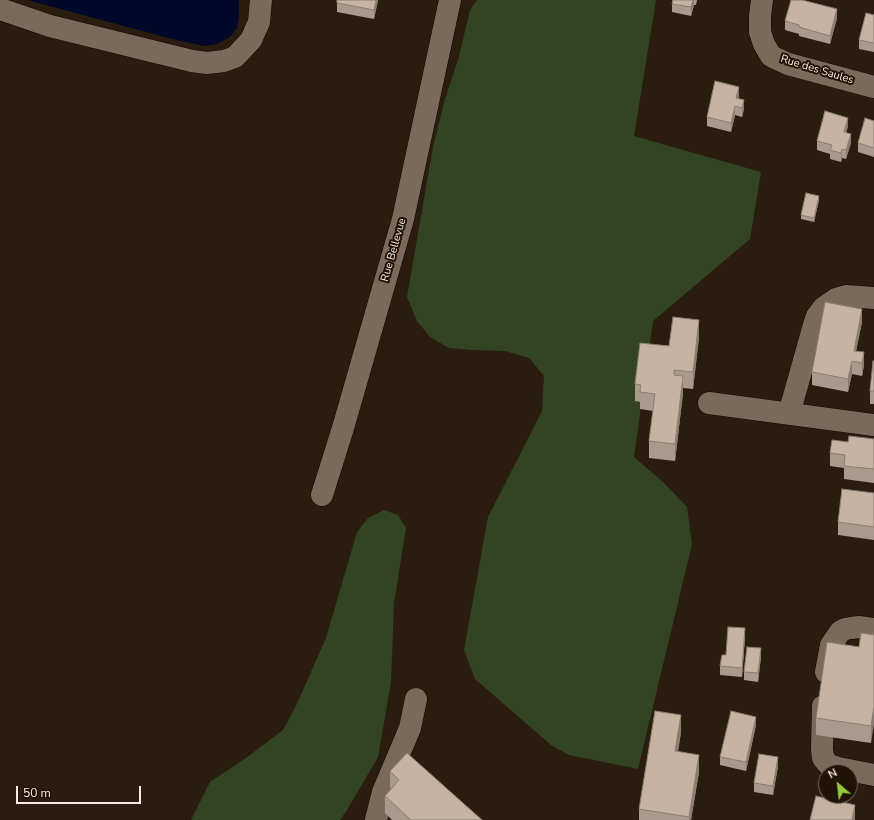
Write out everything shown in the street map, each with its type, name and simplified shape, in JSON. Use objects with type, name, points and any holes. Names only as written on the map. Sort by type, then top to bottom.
[{"type":"street","points":[[0,9],[50,26],[207,64],[224,61],[235,57],[251,40],[259,22],[260,0]]},
{"type":"street","name":"Rue Bellevue","points":[[322,495],[343,428],[403,218],[450,0]]},
{"type":"street","name":"Rue des Saules","points":[[762,0],[760,32],[764,44],[771,56],[788,64],[874,86]]},
{"type":"street","points":[[789,414],[814,325],[823,308],[836,299],[846,296],[874,298]]},
{"type":"street","points":[[710,403],[874,425]]},
{"type":"street","points":[[874,630],[859,627],[845,629],[835,637],[831,645],[824,694],[822,749],[823,758],[829,765],[874,774]]},
{"type":"street","points":[[376,820],[383,792],[410,728],[416,699]]},
{"type":"green space","points":[[477,0],[656,0],[634,136],[761,172],[750,239],[653,321],[634,457],[663,482],[687,507],[692,544],[638,769],[569,755],[551,745],[475,679],[464,650],[488,517],[542,411],[544,376],[529,358],[505,351],[449,348],[430,337],[417,321],[407,297],[433,147],[445,99],[458,60],[470,10]]},
{"type":"green space","points":[[384,510],[398,515],[406,528],[394,603],[391,682],[378,757],[347,810],[340,820],[191,820],[210,782],[246,758],[283,730],[296,706],[326,638],[357,532],[368,518]]},
{"type":"water","points":[[27,0],[239,0],[239,17],[237,28],[230,37],[217,44],[204,46],[172,39]]},
{"type":"building","points":[[337,0],[376,0],[374,10],[337,3]]},
{"type":"building","points":[[673,0],[693,0],[691,7],[672,4]]},
{"type":"building","points":[[791,0],[802,0],[837,9],[830,36],[799,27],[799,25],[785,21]]},
{"type":"building","points":[[866,13],[874,15],[874,43],[859,40]]},
{"type":"building","points":[[715,81],[739,87],[736,98],[744,100],[742,108],[735,106],[731,123],[707,117]]},
{"type":"building","points":[[825,111],[848,118],[844,132],[851,134],[846,150],[842,149],[841,153],[830,150],[832,145],[817,141]]},
{"type":"building","points":[[865,118],[874,121],[874,148],[858,143]]},
{"type":"building","points":[[806,193],[819,196],[814,218],[801,215]]},
{"type":"building","points":[[825,302],[862,309],[854,351],[864,352],[862,363],[852,361],[848,379],[812,372]]},
{"type":"building","points":[[673,317],[699,320],[693,372],[674,370],[674,375],[683,376],[675,444],[649,441],[655,394],[640,392],[641,385],[635,384],[640,343],[669,346]]},
{"type":"building","points":[[873,361],[874,391],[870,391]]},
{"type":"building","points":[[849,436],[874,439],[874,469],[844,466],[845,455],[830,453],[832,440],[848,442]]},
{"type":"building","points":[[842,489],[874,493],[874,527],[838,522]]},
{"type":"building","points":[[728,627],[745,628],[742,668],[720,666],[722,655],[726,655]]},
{"type":"building","points":[[861,633],[874,635],[874,707],[871,726],[816,718],[827,642],[859,647]]},
{"type":"building","points":[[747,647],[761,648],[758,673],[744,672]]},
{"type":"building","points":[[655,711],[681,715],[675,751],[699,755],[689,817],[639,809]]},
{"type":"building","points":[[731,711],[756,717],[746,762],[720,757]]},
{"type":"building","points":[[407,753],[482,820],[411,820],[385,796],[399,780],[390,771]]},
{"type":"building","points":[[759,754],[778,757],[773,786],[754,783]]},
{"type":"building","points":[[816,796],[818,796],[818,804],[855,805],[852,820],[810,820]]}]
